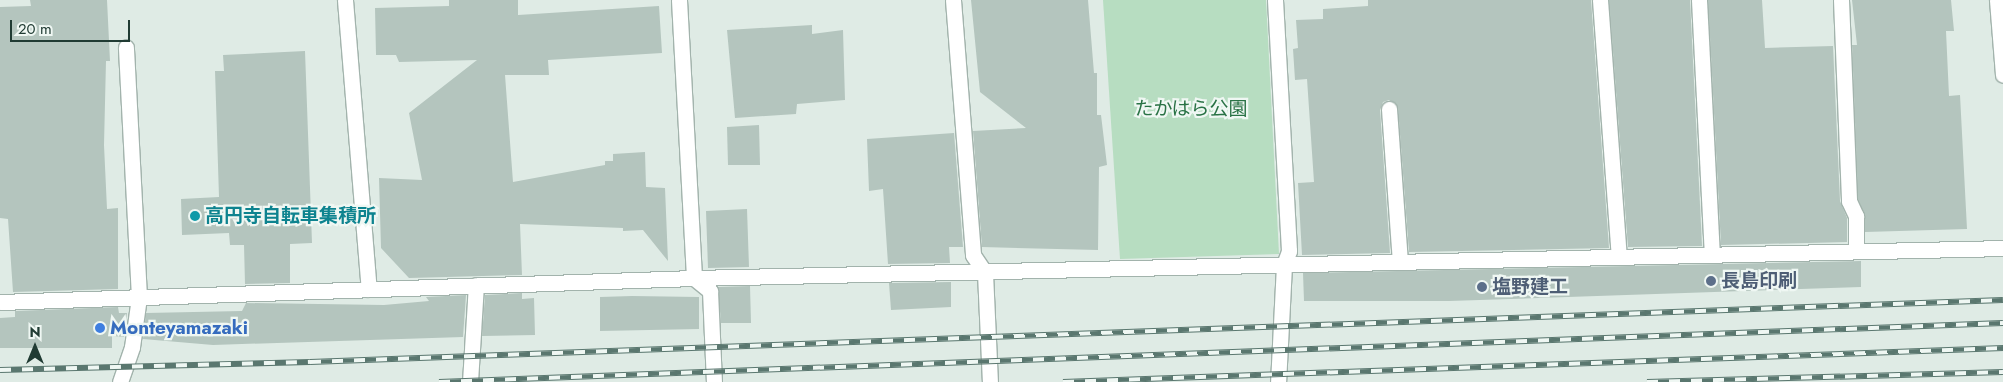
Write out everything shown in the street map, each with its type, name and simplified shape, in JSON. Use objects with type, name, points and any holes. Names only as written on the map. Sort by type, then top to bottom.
[{"type":"street","points":[[345,0],[369,289]]},
{"type":"street","points":[[679,0],[694,278],[710,291],[714,382]]},
{"type":"street","points":[[953,0],[973,255],[985,273],[990,382]]},
{"type":"street","points":[[1275,0],[1289,251],[1284,265],[1278,382]]},
{"type":"street","points":[[1600,0],[1619,256]]},
{"type":"street","points":[[1699,0],[1712,253]]},
{"type":"street","points":[[1841,0],[1849,201],[1856,216],[1856,251]]},
{"type":"street","points":[[1997,0],[2003,75]]},
{"type":"street","points":[[120,382],[132,347],[139,297],[126,47]]},
{"type":"street","points":[[1389,109],[1400,261]]},
{"type":"street","points":[[0,302],[694,278],[985,273],[1712,253],[2003,248]]},
{"type":"street","points":[[470,382],[476,285]]},
{"type":"green space","name":"たかはら公園","points":[[1103,0],[1266,0],[1279,254],[1120,259]]},
{"type":"building","points":[[30,0],[107,0],[110,61],[106,61],[104,145],[107,209],[118,208],[118,289],[13,292],[8,219],[0,218],[0,7],[31,6]]},
{"type":"building","points":[[449,0],[518,0],[518,15],[659,6],[662,53],[548,60],[549,75],[505,75],[513,182],[605,165],[605,161],[613,161],[613,154],[645,152],[646,187],[665,188],[668,261],[643,230],[623,231],[623,228],[520,224],[522,275],[409,278],[381,248],[379,178],[422,180],[409,113],[477,60],[399,62],[396,55],[376,55],[375,8],[449,6]]},
{"type":"building","points":[[971,0],[1088,0],[1094,73],[1097,73],[1097,115],[1101,115],[1107,165],[1099,167],[1098,250],[982,247],[973,131],[1026,128],[980,92]]},
{"type":"building","points":[[1368,0],[1591,0],[1609,248],[1409,252],[1398,108],[1389,100],[1383,102],[1380,110],[1390,253],[1302,255],[1298,183],[1314,182],[1307,79],[1295,80],[1293,49],[1298,48],[1296,20],[1323,19],[1323,9],[1368,6]]},
{"type":"building","points":[[1609,0],[1690,0],[1702,246],[1628,247]]},
{"type":"building","points":[[1708,0],[1762,0],[1765,48],[1833,46],[1840,201],[1847,218],[1847,242],[1721,245]]},
{"type":"building","points":[[1852,0],[1951,0],[1954,31],[1946,31],[1949,96],[1960,95],[1967,229],[1865,232],[1865,216],[1858,199],[1852,45],[1857,45]]},
{"type":"building","points":[[812,25],[812,34],[843,30],[845,100],[797,104],[796,114],[735,118],[727,30]]},
{"type":"building","points":[[305,51],[312,243],[290,244],[290,283],[245,284],[244,245],[230,245],[229,233],[182,235],[181,199],[219,197],[215,71],[224,71],[223,55]]},
{"type":"building","points":[[759,125],[760,165],[728,165],[727,127]]},
{"type":"building","points":[[954,133],[963,247],[949,247],[950,263],[888,264],[883,189],[869,191],[867,139]]},
{"type":"building","points":[[747,209],[749,267],[708,268],[706,211]]},
{"type":"building","points":[[1861,261],[1861,287],[1449,301],[1304,301],[1303,273]]},
{"type":"building","points":[[951,282],[951,307],[891,310],[889,283]]},
{"type":"building","points":[[750,286],[751,323],[721,323],[718,287]]},
{"type":"building","points":[[522,293],[522,299],[534,298],[535,335],[482,336],[485,295]]},
{"type":"building","points":[[466,295],[463,337],[213,345],[143,339],[146,313],[242,311],[246,303],[384,305],[429,301],[426,297]]},
{"type":"building","points":[[600,297],[699,297],[699,329],[600,331]]},
{"type":"building","points":[[118,307],[119,313],[127,313],[124,337],[112,336],[112,348],[0,348],[0,318],[15,317],[15,311]]},
{"type":"railway","points":[[0,370],[310,362],[2003,300]]},
{"type":"railway","points":[[439,382],[2003,323]]},
{"type":"railway","points":[[1063,382],[2003,348]]},
{"type":"railway","points":[[1647,382],[2003,372]]},
{"type":"place","name":"高円寺自転車集積所","points":[[195,216]]},
{"type":"place","name":"長島印刷","points":[[1711,281]]},
{"type":"place","name":"塩野建工","points":[[1482,287]]},
{"type":"place","name":"Monteyamazaki","points":[[100,328]]}]
